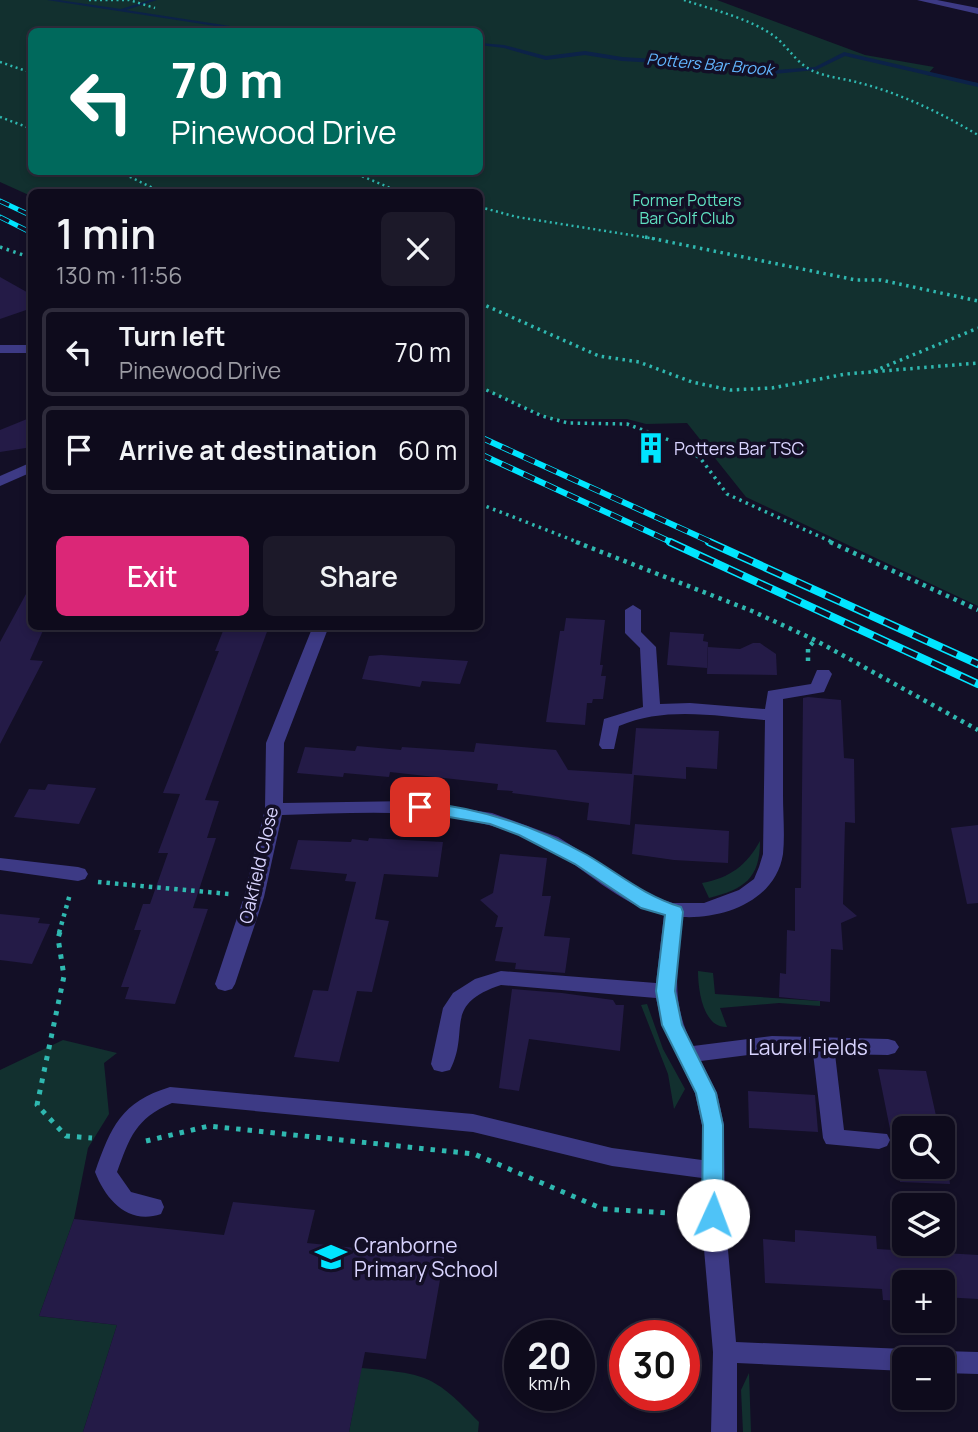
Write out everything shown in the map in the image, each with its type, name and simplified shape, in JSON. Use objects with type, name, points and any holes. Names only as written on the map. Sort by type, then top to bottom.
[{"type":"street","points":[[922,0],[978,11]]},
{"type":"street","points":[[0,349],[28,349]]},
{"type":"street","points":[[0,482],[28,468]]},
{"type":"street","points":[[633,611],[633,633],[648,647],[652,708]]},
{"type":"street","name":"Oakfield Close","points":[[225,984],[254,897],[274,809],[275,744],[280,725],[319,630]]},
{"type":"street","points":[[274,809],[420,807],[458,811],[494,819],[551,842],[647,903],[674,912],[728,903],[758,886],[767,874],[773,854],[774,695],[818,688],[823,674]]},
{"type":"street","points":[[608,745],[610,723],[627,713],[652,708],[775,715]]},
{"type":"street","points":[[0,863],[78,874]]},
{"type":"street","points":[[674,912],[665,991],[672,1025],[706,1093],[713,1125],[713,1215],[725,1352],[724,1432]]},
{"type":"street","points":[[442,1064],[454,1003],[467,991],[483,983],[501,978],[665,991]]},
{"type":"street","name":"Laurel Fields","points":[[687,1055],[772,1044],[888,1047]]},
{"type":"street","points":[[823,1046],[834,1138],[879,1140]]},
{"type":"street","points":[[153,1207],[131,1205],[114,1193],[106,1172],[124,1126],[144,1105],[170,1095],[473,1123],[612,1157],[714,1171]]},
{"type":"street","points":[[725,1352],[892,1359]]},
{"type":"street","points":[[955,1362],[978,1363]]},
{"type":"path","points":[[89,0],[129,0],[155,8]]},
{"type":"path","points":[[684,0],[761,28],[776,37],[796,61],[817,73],[862,83],[901,97],[943,114],[978,135]]},
{"type":"path","points":[[0,62],[28,72]]},
{"type":"path","points":[[0,117],[28,128]]},
{"type":"path","points":[[126,175],[155,189]]},
{"type":"path","points":[[359,175],[393,189]]},
{"type":"path","points":[[483,208],[517,217],[677,242],[856,280],[881,280],[978,301]]},
{"type":"path","points":[[0,247],[28,257]]},
{"type":"path","points":[[483,304],[599,356],[639,362],[692,382],[730,390],[772,388],[845,374],[978,363]]},
{"type":"path","points":[[870,372],[978,328]]},
{"type":"path","points":[[483,388],[542,416],[568,423],[627,424],[682,445],[701,459],[727,494],[978,610]]},
{"type":"path","points":[[483,505],[752,611],[815,640],[978,730]]},
{"type":"path","points":[[78,874],[97,881],[254,897]]},
{"type":"green space","name":"Former Potters Bar Golf Club","points":[[0,0],[717,0],[865,55],[934,67],[927,75],[978,83],[978,606],[746,497],[687,423],[646,424],[627,419],[552,419],[483,389],[483,189],[28,189],[28,195],[0,182]]},
{"type":"green space","points":[[760,841],[757,865],[748,880],[732,891],[709,898],[702,883],[721,878],[737,869]]},
{"type":"green space","points":[[698,971],[713,973],[715,994],[820,1001],[820,1006],[779,1003],[720,1008],[727,1027],[719,1026],[707,1015],[703,1006]]},
{"type":"green space","points":[[647,1004],[663,1049],[685,1089],[674,1109],[668,1074],[641,1005]]},
{"type":"green space","points":[[63,1040],[117,1053],[104,1063],[109,1114],[88,1148],[74,1219],[39,1316],[117,1325],[83,1432],[0,1432],[0,1070]]},
{"type":"green space","points":[[361,1368],[415,1375],[439,1385],[479,1422],[478,1432],[349,1432]]},
{"type":"green space","points":[[749,1373],[751,1432],[743,1432],[741,1390]]},
{"type":"building","points":[[0,277],[28,293],[28,309],[0,319]]},
{"type":"building","points":[[28,419],[28,448],[0,452],[0,430]]},
{"type":"building","points":[[28,590],[28,630],[43,630],[30,660],[43,661],[0,744],[0,642]]},
{"type":"building","points":[[566,618],[605,620],[600,665],[603,665],[601,676],[606,676],[603,699],[593,699],[592,703],[587,703],[585,725],[546,722],[560,631],[564,631]]},
{"type":"building","points":[[223,630],[268,630],[205,800],[219,801],[207,838],[216,838],[193,908],[208,909],[175,1004],[125,999],[129,987],[121,987],[141,930],[134,930],[143,904],[150,904],[168,853],[158,853],[180,794],[163,793],[219,651],[215,651]]},
{"type":"building","points":[[670,632],[704,634],[703,641],[708,642],[707,668],[667,665]]},
{"type":"building","points":[[760,643],[776,654],[777,675],[707,674],[708,647],[740,649]]},
{"type":"building","points":[[369,656],[468,661],[460,684],[422,681],[420,687],[362,679]]},
{"type":"building","points":[[803,698],[841,700],[844,758],[854,759],[855,823],[845,822],[843,904],[857,916],[841,923],[843,950],[831,949],[830,1002],[779,997],[780,973],[786,974],[787,930],[795,931],[795,888],[801,888]]},
{"type":"building","points":[[636,728],[719,731],[717,769],[686,767],[686,779],[634,775],[630,825],[587,820],[589,803],[497,790],[498,784],[390,772],[389,777],[297,773],[305,747],[355,751],[357,746],[401,750],[402,747],[474,752],[476,743],[556,750],[568,770],[632,774]]},
{"type":"building","points":[[48,784],[96,788],[79,824],[14,817],[29,789],[45,790]]},
{"type":"building","points":[[635,824],[729,831],[728,863],[632,854]]},
{"type":"building","points":[[978,825],[978,903],[967,904],[951,828]]},
{"type":"building","points":[[369,838],[443,842],[438,877],[384,874],[375,919],[389,921],[382,951],[372,992],[357,991],[339,1062],[294,1057],[313,990],[328,991],[356,882],[345,881],[347,874],[290,869],[298,840],[351,842],[352,839],[368,841]]},
{"type":"building","points":[[500,854],[547,858],[542,896],[551,896],[544,936],[570,938],[565,973],[515,969],[516,963],[495,961],[503,927],[495,927],[498,916],[480,900],[493,893]]},
{"type":"building","points":[[0,914],[40,918],[38,923],[50,924],[32,964],[0,960]]},
{"type":"building","points":[[512,989],[613,1000],[616,1005],[624,1005],[620,1051],[529,1039],[519,1091],[499,1088]]},
{"type":"building","points":[[878,1069],[926,1071],[936,1116],[892,1116],[892,1139]]},
{"type":"building","points":[[748,1091],[815,1095],[818,1132],[749,1128]]},
{"type":"building","points":[[900,1179],[949,1179],[950,1184],[900,1182]]},
{"type":"building","points":[[233,1202],[315,1210],[307,1243],[444,1257],[426,1359],[365,1352],[349,1432],[83,1432],[117,1325],[39,1316],[74,1219],[224,1235]]},
{"type":"building","points":[[795,1230],[876,1236],[877,1249],[892,1250],[892,1256],[978,1255],[978,1299],[955,1298],[955,1270],[892,1270],[892,1300],[883,1300],[882,1289],[765,1283],[763,1239],[795,1242]]},
{"type":"waterway","name":"Potters Bar Brook","points":[[49,0],[240,28]]},
{"type":"waterway","points":[[123,9],[155,0]]},
{"type":"waterway","name":"Potters Bar Brook","points":[[483,44],[546,58],[585,53],[622,59],[741,66],[763,73],[816,68],[844,54],[978,85]]},
{"type":"railway","points":[[0,201],[28,214]]},
{"type":"railway","points":[[0,217],[28,231]]},
{"type":"railway","points":[[483,438],[713,543]]},
{"type":"railway","points":[[483,455],[673,543]]},
{"type":"railway","points":[[670,542],[978,684]]},
{"type":"railway","points":[[709,542],[978,664]]},
{"type":"place","name":"Potters Bar TSC","points":[[651,448]]},
{"type":"place","name":"Cranborne Primary School","points":[[331,1257]]},
{"type":"route","points":[[420,807],[458,811],[494,819],[525,831],[551,842],[647,903],[674,912],[665,991],[672,1025],[706,1093],[713,1125],[713,1215]]}]
